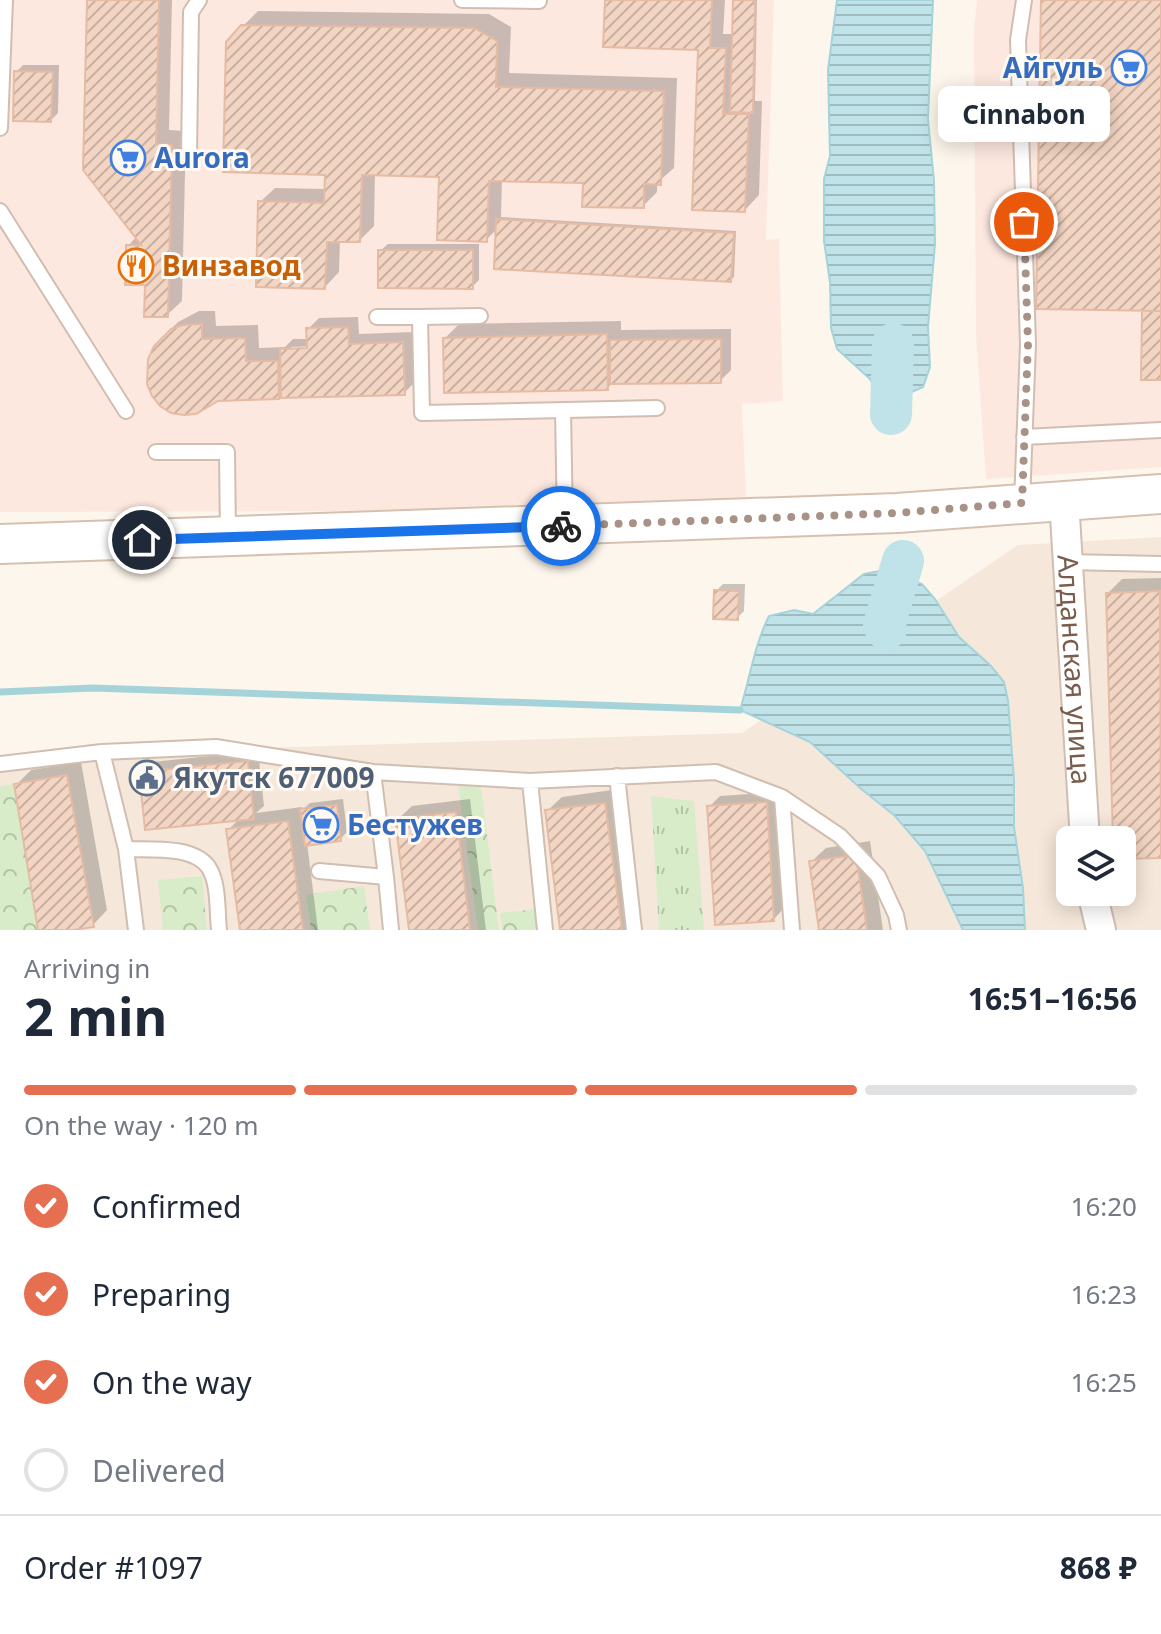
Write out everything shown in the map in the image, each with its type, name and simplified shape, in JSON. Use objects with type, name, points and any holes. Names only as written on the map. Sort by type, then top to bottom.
[{"type":"street","points":[[0,544],[897,513],[1161,494]]},
{"type":"street","name":"Алданская улица","points":[[1064,500],[1084,826]]},
{"type":"lane","points":[[0,128],[5,0]]},
{"type":"lane","points":[[189,156],[191,12],[199,0]]},
{"type":"lane","points":[[462,0],[539,1]]},
{"type":"lane","points":[[1022,503],[1028,344],[1018,40],[1024,0]]},
{"type":"lane","points":[[0,211],[126,411]]},
{"type":"lane","points":[[377,317],[480,316]]},
{"type":"lane","points":[[420,317],[422,413],[657,408]]},
{"type":"lane","points":[[563,411],[565,526]]},
{"type":"lane","points":[[1024,437],[1161,430]]},
{"type":"lane","points":[[156,452],[227,452],[228,537]]},
{"type":"lane","points":[[1066,562],[1161,564]]},
{"type":"lane","points":[[0,764],[102,752],[216,747],[373,772],[530,781],[716,772],[782,797],[840,836],[878,876],[896,915],[899,930]]},
{"type":"lane","points":[[102,752],[126,849],[136,930]]},
{"type":"lane","points":[[373,772],[391,930]]},
{"type":"lane","points":[[617,776],[634,930]]},
{"type":"lane","points":[[530,781],[545,930]]},
{"type":"lane","points":[[782,797],[792,930]]},
{"type":"lane","points":[[126,849],[186,853],[209,867],[219,930]]},
{"type":"lane","points":[[319,871],[386,877]]},
{"type":"shaded area","points":[[0,0],[774,0],[766,240],[779,239],[783,401],[742,404],[746,497],[343,511],[0,512]]},
{"type":"shaded area","points":[[977,0],[1161,0],[1161,467],[986,479],[976,336],[974,30]]},
{"type":"shaded area","points":[[1161,537],[1161,930],[0,930],[0,756],[742,733],[1018,545]]},
{"type":"green space","points":[[14,784],[38,930],[0,930],[0,786]]},
{"type":"green space","points":[[458,784],[481,786],[499,930],[478,930]]},
{"type":"green space","points":[[651,796],[694,801],[704,930],[659,930]]},
{"type":"green space","points":[[202,876],[207,930],[163,930],[158,880]]},
{"type":"green space","points":[[364,886],[370,930],[311,930],[306,895]]},
{"type":"green space","points":[[537,909],[539,930],[502,930],[500,913]]},
{"type":"water","points":[[837,0],[933,0],[928,119],[934,181],[935,244],[928,327],[930,367],[923,387],[883,405],[870,379],[837,349],[831,328],[830,282],[824,241],[824,179],[830,156],[828,70]]},
{"type":"water","points":[[885,570],[922,584],[959,637],[1004,682],[1025,930],[963,930],[925,851],[895,816],[810,742],[740,710],[769,616],[794,610],[813,614],[864,574]]},
{"type":"building","name":"Aurora","points":[[87,0],[159,0],[156,144],[172,145],[168,317],[144,317],[145,285],[125,285],[126,245],[141,245],[83,170]]},
{"type":"building","points":[[605,0],[712,0],[710,48],[726,48],[723,114],[749,114],[745,212],[692,210],[698,50],[603,47]]},
{"type":"building","points":[[733,0],[755,0],[753,113],[730,112]]},
{"type":"building","points":[[1041,0],[1161,0],[1161,311],[1036,309]]},
{"type":"building","points":[[241,25],[474,28],[497,41],[496,87],[664,91],[661,185],[644,184],[644,208],[582,207],[583,183],[489,181],[487,242],[437,240],[439,177],[362,175],[360,242],[327,242],[325,289],[256,287],[258,201],[324,203],[325,175],[223,172],[226,42]]},
{"type":"building","points":[[14,71],[53,72],[51,122],[13,121]]},
{"type":"building","points":[[496,219],[734,233],[731,282],[494,269]]},
{"type":"building","points":[[378,250],[473,250],[473,289],[378,288]]},
{"type":"building","points":[[1142,311],[1161,311],[1161,380],[1141,380]]},
{"type":"building","points":[[202,324],[202,339],[245,338],[246,361],[278,361],[279,399],[218,401],[196,414],[184,415],[171,413],[160,406],[147,384],[148,359],[154,346],[171,329]]},
{"type":"building","points":[[348,327],[349,344],[403,342],[405,395],[281,398],[280,349],[307,348],[306,328]]},
{"type":"building","points":[[607,334],[608,390],[444,393],[443,338]]},
{"type":"building","points":[[721,339],[721,383],[610,384],[610,340]]},
{"type":"building","points":[[714,590],[739,591],[738,620],[713,619]]},
{"type":"building","points":[[1160,591],[1161,858],[1136,859],[1136,826],[1113,826],[1106,593]]},
{"type":"building","points":[[248,761],[254,819],[145,830],[139,772]]},
{"type":"building","points":[[67,775],[94,927],[38,930],[14,784]]},
{"type":"building","points":[[767,802],[774,921],[715,925],[707,806]]},
{"type":"building","points":[[605,803],[622,930],[560,930],[545,810]]},
{"type":"building","name":"Бестужев","points":[[337,805],[341,841],[305,846],[300,809]]},
{"type":"building","points":[[456,812],[470,930],[409,930],[395,819]]},
{"type":"building","points":[[288,821],[303,930],[240,930],[226,829]]},
{"type":"building","points":[[856,855],[867,930],[819,930],[809,861]]},
{"type":"waterway","points":[[891,414],[893,344]]},
{"type":"waterway","points":[[886,629],[884,625],[903,561]]},
{"type":"waterway","points":[[0,692],[93,688],[740,710]]},
{"type":"way so far","points":[[561,526],[897,513],[1022,503],[1028,344],[1024,222]]},
{"type":"place","name":"Айгуль","points":[[1129,68]]},
{"type":"place","name":"Aurora","points":[[128,158]]},
{"type":"place","name":"Cinnabon","points":[[1024,222]]},
{"type":"place","name":"Винзавод","points":[[136,266]]},
{"type":"place","name":"Якутск 677009","points":[[147,778]]},
{"type":"place","name":"Бестужев","points":[[321,825]]},
{"type":"route","points":[[142,540],[561,526]]}]
